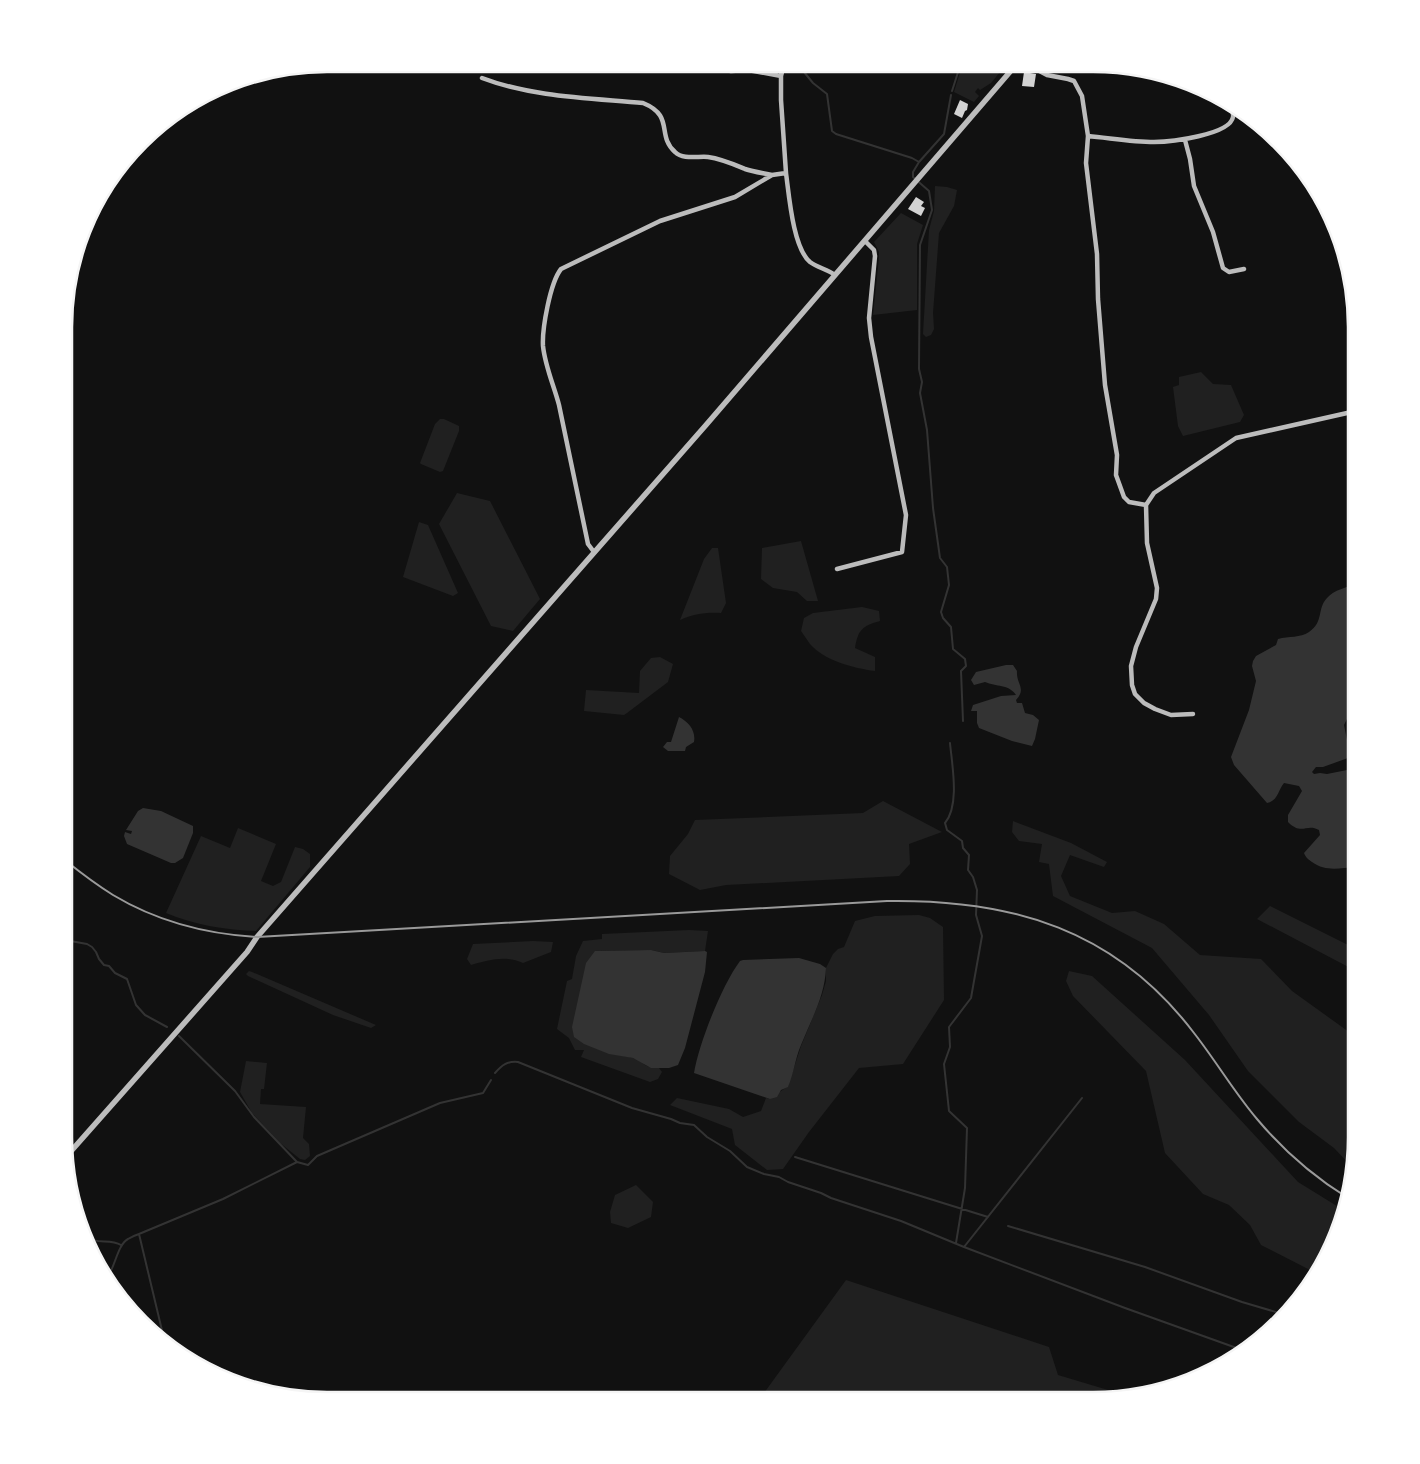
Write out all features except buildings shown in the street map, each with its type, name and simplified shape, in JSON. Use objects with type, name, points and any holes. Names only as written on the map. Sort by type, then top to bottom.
[{"type":"street","points":[[759,72],[781,76]]},
{"type":"street","points":[[782,72],[781,100],[791,216],[809,262],[835,275]]},
{"type":"street","points":[[73,1149],[238,962],[323,860],[594,552],[1011,72]]},
{"type":"street","points":[[1041,72],[1074,81],[1082,96],[1088,136],[1086,148],[1087,172],[1096,254],[1105,385],[1117,456],[1116,475],[1124,497],[1129,502],[1146,505]]},
{"type":"street","points":[[482,78],[514,88],[642,104],[653,108],[660,114],[668,141],[673,151],[679,155],[720,159],[747,169],[772,175],[786,173]]},
{"type":"street","points":[[1088,136],[1152,142],[1184,140],[1224,127],[1231,122],[1233,114]]},
{"type":"street","points":[[1184,140],[1190,159],[1194,186],[1213,232],[1223,268],[1229,272],[1244,269]]},
{"type":"street","points":[[594,552],[588,544],[558,405],[543,346],[544,327],[553,284],[557,275],[561,269],[660,220],[735,197],[772,175]]},
{"type":"street","points":[[837,569],[902,552],[906,515],[871,337],[869,318],[875,256],[874,250],[865,241]]},
{"type":"street","points":[[1193,714],[1171,715],[1155,709],[1144,703],[1135,694],[1132,685],[1131,666],[1136,647],[1156,600],[1157,588],[1147,543],[1146,505],[1154,493],[1236,438],[1348,413]]},
{"type":"shaded area","points":[[960,72],[1000,72],[991,83],[980,90],[978,88],[975,92],[979,96],[974,102],[954,92]]},
{"type":"shaded area","points":[[935,186],[957,190],[954,206],[939,233],[933,313],[934,329],[931,335],[926,337],[923,334],[929,230],[934,211]]},
{"type":"shaded area","points":[[901,213],[923,225],[917,244],[917,310],[873,315],[879,257],[879,252],[874,242]]},
{"type":"shaded area","points":[[1201,372],[1213,384],[1231,385],[1244,415],[1240,422],[1183,436],[1178,426],[1173,387],[1179,385],[1179,377]]},
{"type":"shaded area","points":[[440,419],[459,426],[459,431],[443,471],[440,472],[420,463],[435,424]]},
{"type":"shaded area","points":[[457,493],[490,501],[540,599],[513,631],[491,626],[439,524]]},
{"type":"shaded area","points":[[419,522],[428,525],[458,593],[453,596],[403,577]]},
{"type":"shaded area","points":[[801,541],[818,601],[807,601],[797,592],[773,588],[761,579],[762,548]]},
{"type":"shaded area","points":[[712,548],[718,548],[726,603],[721,613],[700,614],[680,620],[704,559]]},
{"type":"shaded area","points":[[1348,587],[1348,717],[1344,725],[1348,745],[1348,758],[1323,767],[1316,767],[1312,772],[1314,774],[1327,774],[1348,769],[1348,867],[1328,868],[1312,862],[1304,853],[1320,835],[1319,830],[1315,828],[1297,828],[1288,822],[1288,815],[1302,791],[1299,786],[1284,783],[1276,798],[1267,803],[1234,765],[1231,757],[1249,710],[1256,681],[1252,666],[1256,656],[1276,645],[1278,639],[1309,632],[1317,624],[1322,606],[1327,598]]},
{"type":"shaded area","points":[[862,607],[879,611],[880,621],[865,627],[859,633],[855,648],[875,657],[875,671],[849,666],[823,655],[810,644],[801,631],[804,618],[813,613]]},
{"type":"shaded area","points":[[660,657],[673,664],[668,682],[627,713],[624,715],[584,711],[586,690],[639,693],[640,671],[651,658]]},
{"type":"shaded area","points":[[1013,665],[1017,671],[1021,692],[1016,700],[1017,703],[1022,703],[1025,713],[1033,715],[1039,720],[1032,746],[1012,741],[979,728],[977,711],[971,711],[973,705],[1001,696],[1016,695],[1006,687],[985,682],[974,685],[971,680],[976,672]]},
{"type":"shaded area","points":[[679,717],[691,727],[694,734],[694,742],[686,747],[685,751],[668,751],[663,747],[667,742],[671,742]]},
{"type":"shaded area","points":[[883,801],[942,832],[909,844],[910,864],[899,876],[726,885],[700,890],[669,874],[670,856],[688,834],[695,820],[863,813]]},
{"type":"shaded area","points":[[143,808],[161,811],[193,826],[193,833],[183,858],[175,863],[171,863],[127,844],[124,836],[125,832],[131,834],[132,831],[126,830],[138,811]]},
{"type":"shaded area","points":[[1013,821],[1071,843],[1107,862],[1104,867],[1070,855],[1061,876],[1070,896],[1112,913],[1135,911],[1164,924],[1200,955],[1261,959],[1292,991],[1348,1031],[1348,1136],[1346,1161],[1334,1148],[1299,1122],[1248,1071],[1209,1015],[1152,948],[1053,896],[1049,864],[1039,862],[1042,844],[1019,841],[1012,832]]},
{"type":"shaded area","points":[[238,828],[276,844],[261,881],[273,886],[281,882],[295,847],[303,849],[310,854],[310,867],[256,931],[211,926],[188,921],[166,913],[201,836],[230,848]]},
{"type":"shaded area","points":[[1270,906],[1348,945],[1348,967],[1257,919]]},
{"type":"shaded area","points":[[919,915],[930,918],[943,927],[944,1000],[903,1064],[859,1068],[783,1169],[767,1170],[735,1145],[732,1129],[670,1105],[677,1098],[729,1109],[743,1117],[761,1111],[766,1098],[770,1099],[788,1086],[801,1046],[822,995],[826,981],[826,968],[833,954],[838,949],[844,947],[855,921],[875,916]]},
{"type":"shaded area","points":[[689,930],[708,931],[705,951],[664,953],[651,950],[596,951],[598,1048],[612,1054],[633,1058],[651,1067],[659,1068],[662,1072],[658,1079],[650,1082],[581,1057],[584,1050],[575,1050],[569,1038],[557,1029],[567,981],[572,979],[576,956],[583,941],[602,939],[602,934]]},
{"type":"shaded area","points":[[553,942],[551,952],[523,963],[504,959],[490,960],[471,965],[467,959],[473,944]]},
{"type":"shaded area","points":[[651,950],[664,953],[707,952],[705,972],[685,1048],[678,1065],[669,1068],[651,1068],[633,1058],[609,1054],[584,1044],[574,1037],[572,1027],[586,963],[595,951]]},
{"type":"shaded area","points":[[799,958],[820,964],[826,968],[820,998],[799,1050],[788,1087],[781,1090],[777,1097],[770,1099],[694,1073],[712,1015],[726,984],[740,961]]},
{"type":"shaded area","points":[[249,971],[376,1025],[371,1028],[333,1015],[248,976],[246,974]]},
{"type":"shaded area","points":[[1069,971],[1092,976],[1185,1060],[1298,1182],[1338,1206],[1328,1234],[1310,1270],[1261,1245],[1250,1225],[1229,1205],[1203,1194],[1165,1153],[1146,1071],[1073,996],[1066,981]]},
{"type":"shaded area","points":[[246,1061],[267,1063],[264,1089],[261,1089],[260,1104],[306,1107],[303,1138],[309,1144],[310,1156],[305,1160],[300,1159],[280,1143],[252,1113],[240,1092]]},
{"type":"shaded area","points":[[636,1185],[653,1202],[651,1217],[628,1228],[611,1223],[610,1212],[615,1195]]},
{"type":"shaded area","points":[[846,1280],[1049,1347],[1058,1375],[1111,1391],[1092,1392],[765,1392]]},
{"type":"waterway","points":[[804,72],[813,83],[827,94],[832,131],[919,162],[913,172],[913,177],[929,191],[932,210],[920,245],[919,369],[922,382],[920,393],[927,430],[933,508],[940,558],[947,567],[949,585],[941,612],[943,618],[951,627],[953,649],[965,659],[966,666],[961,671],[963,721]]},
{"type":"waterway","points":[[952,91],[958,72]]},
{"type":"waterway","points":[[919,162],[944,134],[951,95]]},
{"type":"waterway","points":[[950,743],[954,796],[950,815],[945,823],[947,830],[962,841],[963,848],[969,855],[968,870],[973,877],[977,890],[976,915],[982,936],[971,998],[949,1027],[950,1047],[944,1064],[949,1111],[967,1128],[965,1188],[956,1243]]},
{"type":"waterway","points":[[72,941],[87,944],[92,947],[104,965],[109,966],[115,973],[127,979],[136,1005],[145,1015],[167,1027]]},
{"type":"waterway","points":[[179,1036],[235,1091],[254,1117],[297,1162],[308,1165],[317,1156],[440,1103],[483,1093],[491,1080]]},
{"type":"waterway","points":[[495,1073],[505,1064],[518,1062],[632,1108],[680,1123],[694,1125],[707,1137],[730,1151],[747,1167],[764,1174],[779,1177],[831,1198],[901,1221],[1125,1308],[1236,1348]]},
{"type":"waterway","points":[[964,1247],[1082,1098]]},
{"type":"waterway","points":[[795,1157],[988,1217]]},
{"type":"waterway","points":[[162,1331],[139,1234],[223,1199],[297,1162]]},
{"type":"waterway","points":[[1008,1226],[1145,1267],[1242,1302],[1277,1312]]},
{"type":"waterway","points":[[111,1271],[124,1242],[139,1234]]},
{"type":"waterway","points":[[95,1241],[113,1242],[121,1245]]},
{"type":"railway","points":[[72,866],[113,895],[147,913],[200,930],[257,937],[887,901],[933,902],[977,906],[1019,915],[1058,928],[1096,945],[1131,969],[1164,998],[1194,1033],[1249,1109],[1277,1141],[1311,1172],[1341,1194]]}]
